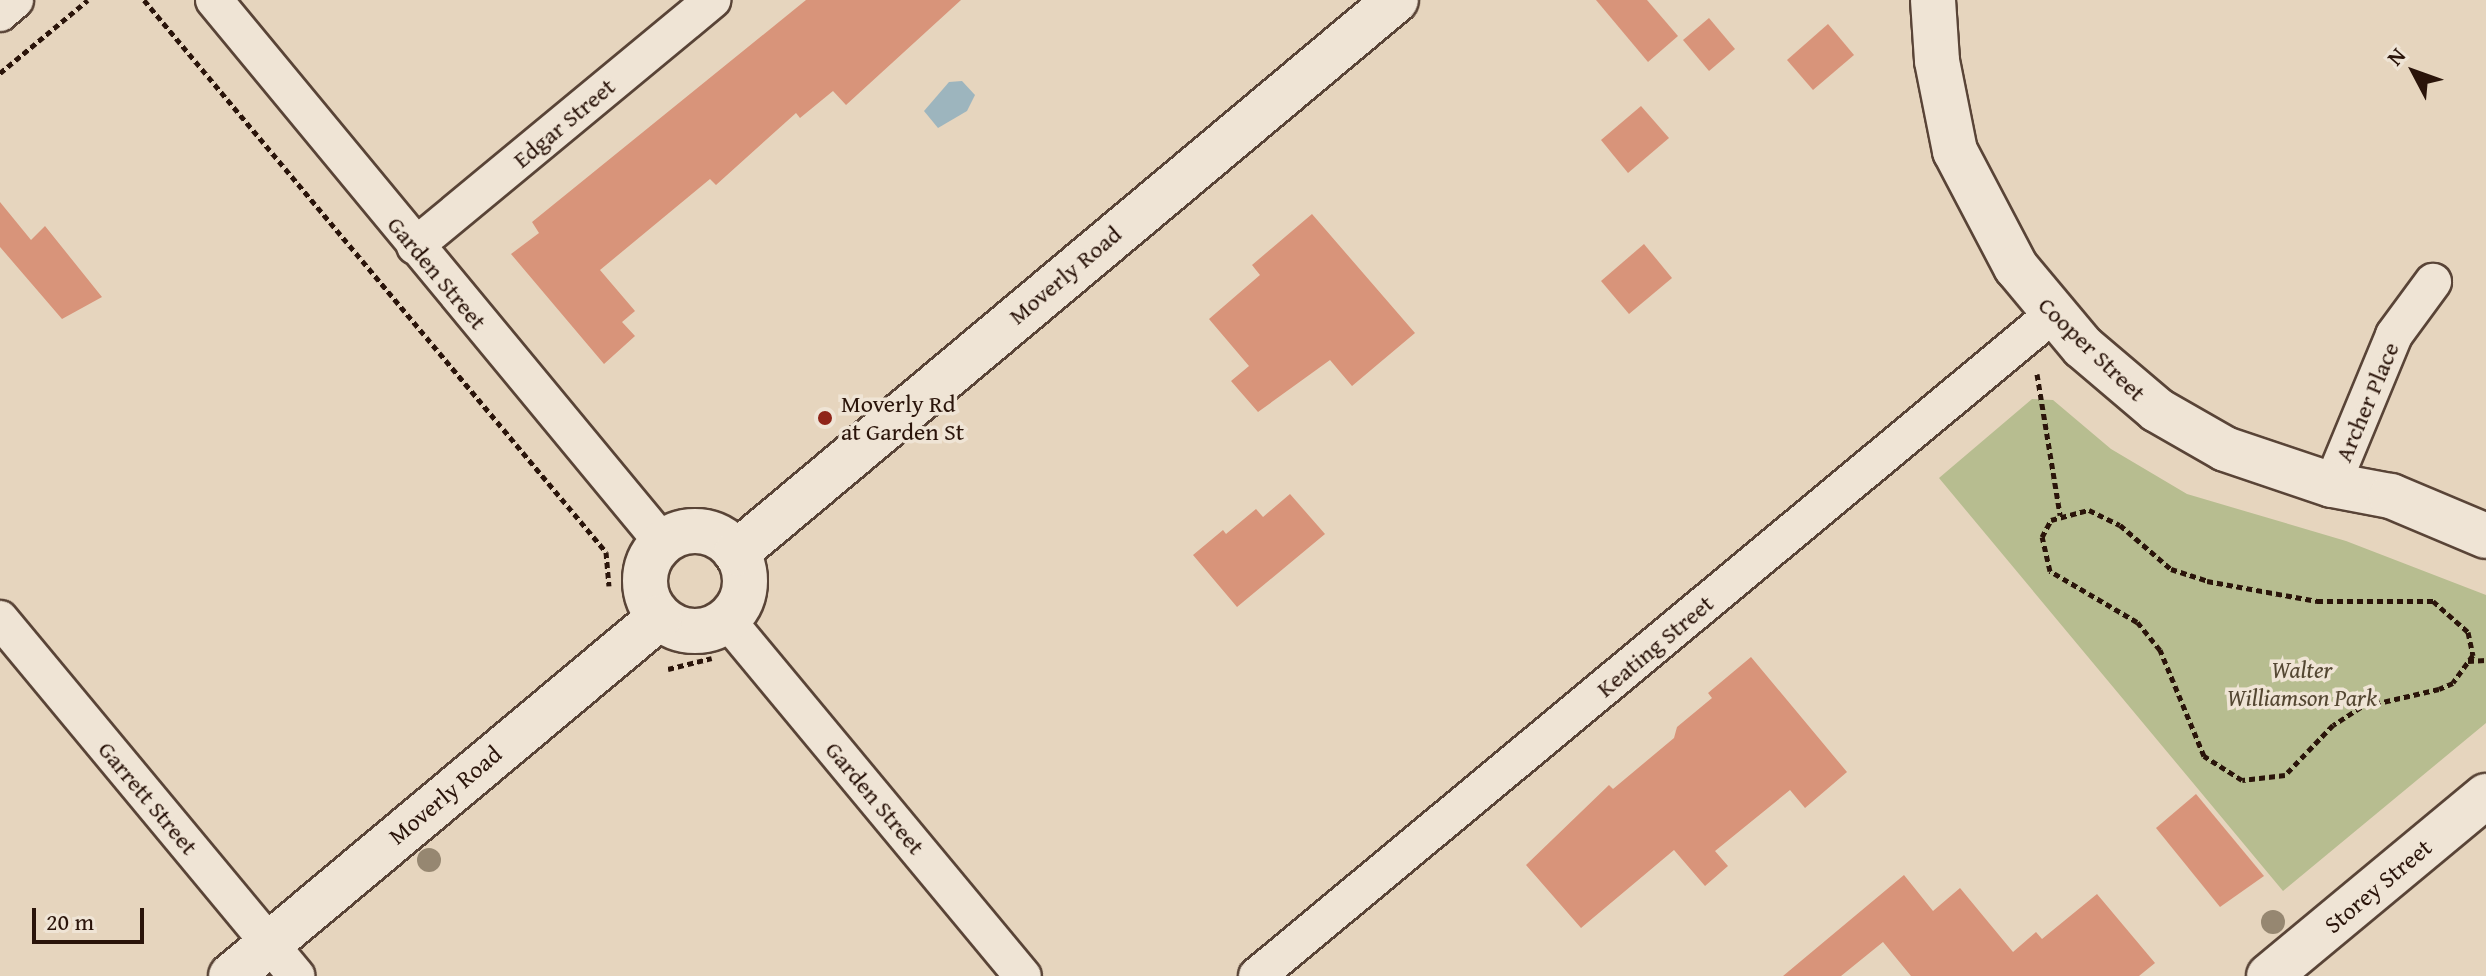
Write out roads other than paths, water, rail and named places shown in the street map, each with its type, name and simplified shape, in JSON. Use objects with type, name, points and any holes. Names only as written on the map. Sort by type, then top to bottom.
[{"type":"street","points":[[0,13],[15,0]]},
{"type":"street","name":"Garden Street","points":[[214,0],[663,543]]},
{"type":"street","name":"Edgar Street","points":[[415,246],[712,0]]},
{"type":"street","name":"Moverly Road","points":[[736,553],[1396,0]]},
{"type":"street","name":"Cooper Street","points":[[1933,0],[1937,61],[1955,151],[1992,228],[2052,315],[2157,410],[2225,449],[2332,485],[2391,496],[2486,536]]},
{"type":"street","name":"Archer Place","points":[[2332,485],[2394,335],[2433,282]]},
{"type":"street","name":"Keating Street","points":[[1257,976],[2052,315]]},
{"type":"street","points":[[694,531],[725,541],[736,553],[743,595],[720,639],[685,631],[660,617],[645,580],[663,543],[694,531]]},
{"type":"street","name":"Moverly Road","points":[[231,976],[283,960],[660,617]]},
{"type":"street","name":"Garrett Street","points":[[0,619],[283,960]]},
{"type":"street","name":"Garden Street","points":[[720,639],[1023,976]]},
{"type":"street","name":"Storey Street","points":[[2269,976],[2486,796]]},
{"type":"water","points":[[962,81],[975,95],[967,111],[938,128],[924,111],[949,82]]},
{"type":"place","name":"Moverly Rd at Garden St","points":[[825,418]]},
{"type":"park label","name":"Walter Williamson Park","points":[[2302,684]]}]
